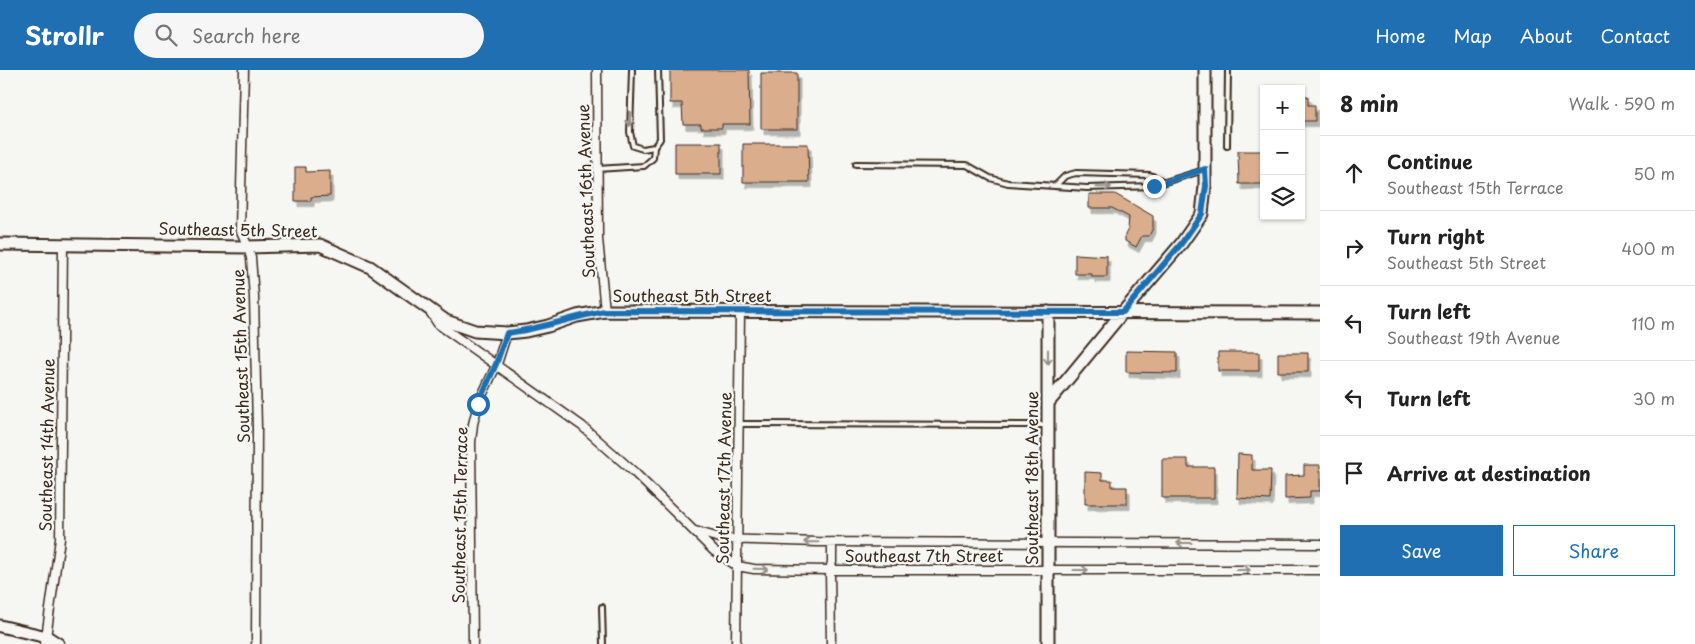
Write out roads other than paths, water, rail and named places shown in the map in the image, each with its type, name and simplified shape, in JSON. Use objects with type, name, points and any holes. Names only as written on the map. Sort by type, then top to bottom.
[{"type":"street","name":"Southeast 15th Avenue","points":[[244,70],[240,229],[252,258],[254,297],[257,428],[256,644]]},
{"type":"street","name":"Southeast 16th Avenue","points":[[597,70],[598,239],[605,311]]},
{"type":"street","points":[[1048,403],[1181,244],[1202,214],[1206,186],[1205,70]]},
{"type":"street","name":"Southeast 5th Street","points":[[0,244],[248,247],[320,245],[370,267],[446,321],[475,331],[507,333],[548,326],[577,316],[605,311],[740,313],[1320,313]]},
{"type":"street","name":"Southeast 14th Avenue","points":[[46,641],[60,539],[63,244]]},
{"type":"street","name":"Southeast 7th Street","points":[[427,308],[438,324],[582,426],[634,472],[714,551],[736,566],[754,569],[830,570],[1320,570]]},
{"type":"street","name":"Southeast 18th Avenue","points":[[1048,312],[1048,644]]},
{"type":"street","name":"Southeast 17th Avenue","points":[[736,644],[740,313]]},
{"type":"street","name":"Southeast 15th Terrace","points":[[473,644],[471,442],[478,404],[496,364],[507,333]]},
{"type":"street","name":"Southeast 7th Street","points":[[690,529],[714,538],[737,540],[1320,544]]},
{"type":"street","points":[[831,644],[830,570],[832,542]]},
{"type":"street","points":[[0,626],[58,644]]},
{"type":"lane","points":[[632,70],[630,132],[633,146],[643,149],[654,147]]},
{"type":"lane","points":[[597,169],[644,166],[653,158],[654,147],[660,139],[658,70]]},
{"type":"lane","points":[[1227,146],[1228,70]]},
{"type":"lane","points":[[856,164],[966,165],[990,178],[1008,183],[1087,188],[1154,186],[1205,169]]},
{"type":"lane","points":[[1055,186],[1065,176],[1076,174],[1150,175],[1165,182]]},
{"type":"lane","points":[[738,424],[1048,425]]},
{"type":"lane","points":[[602,606],[603,644]]}]
